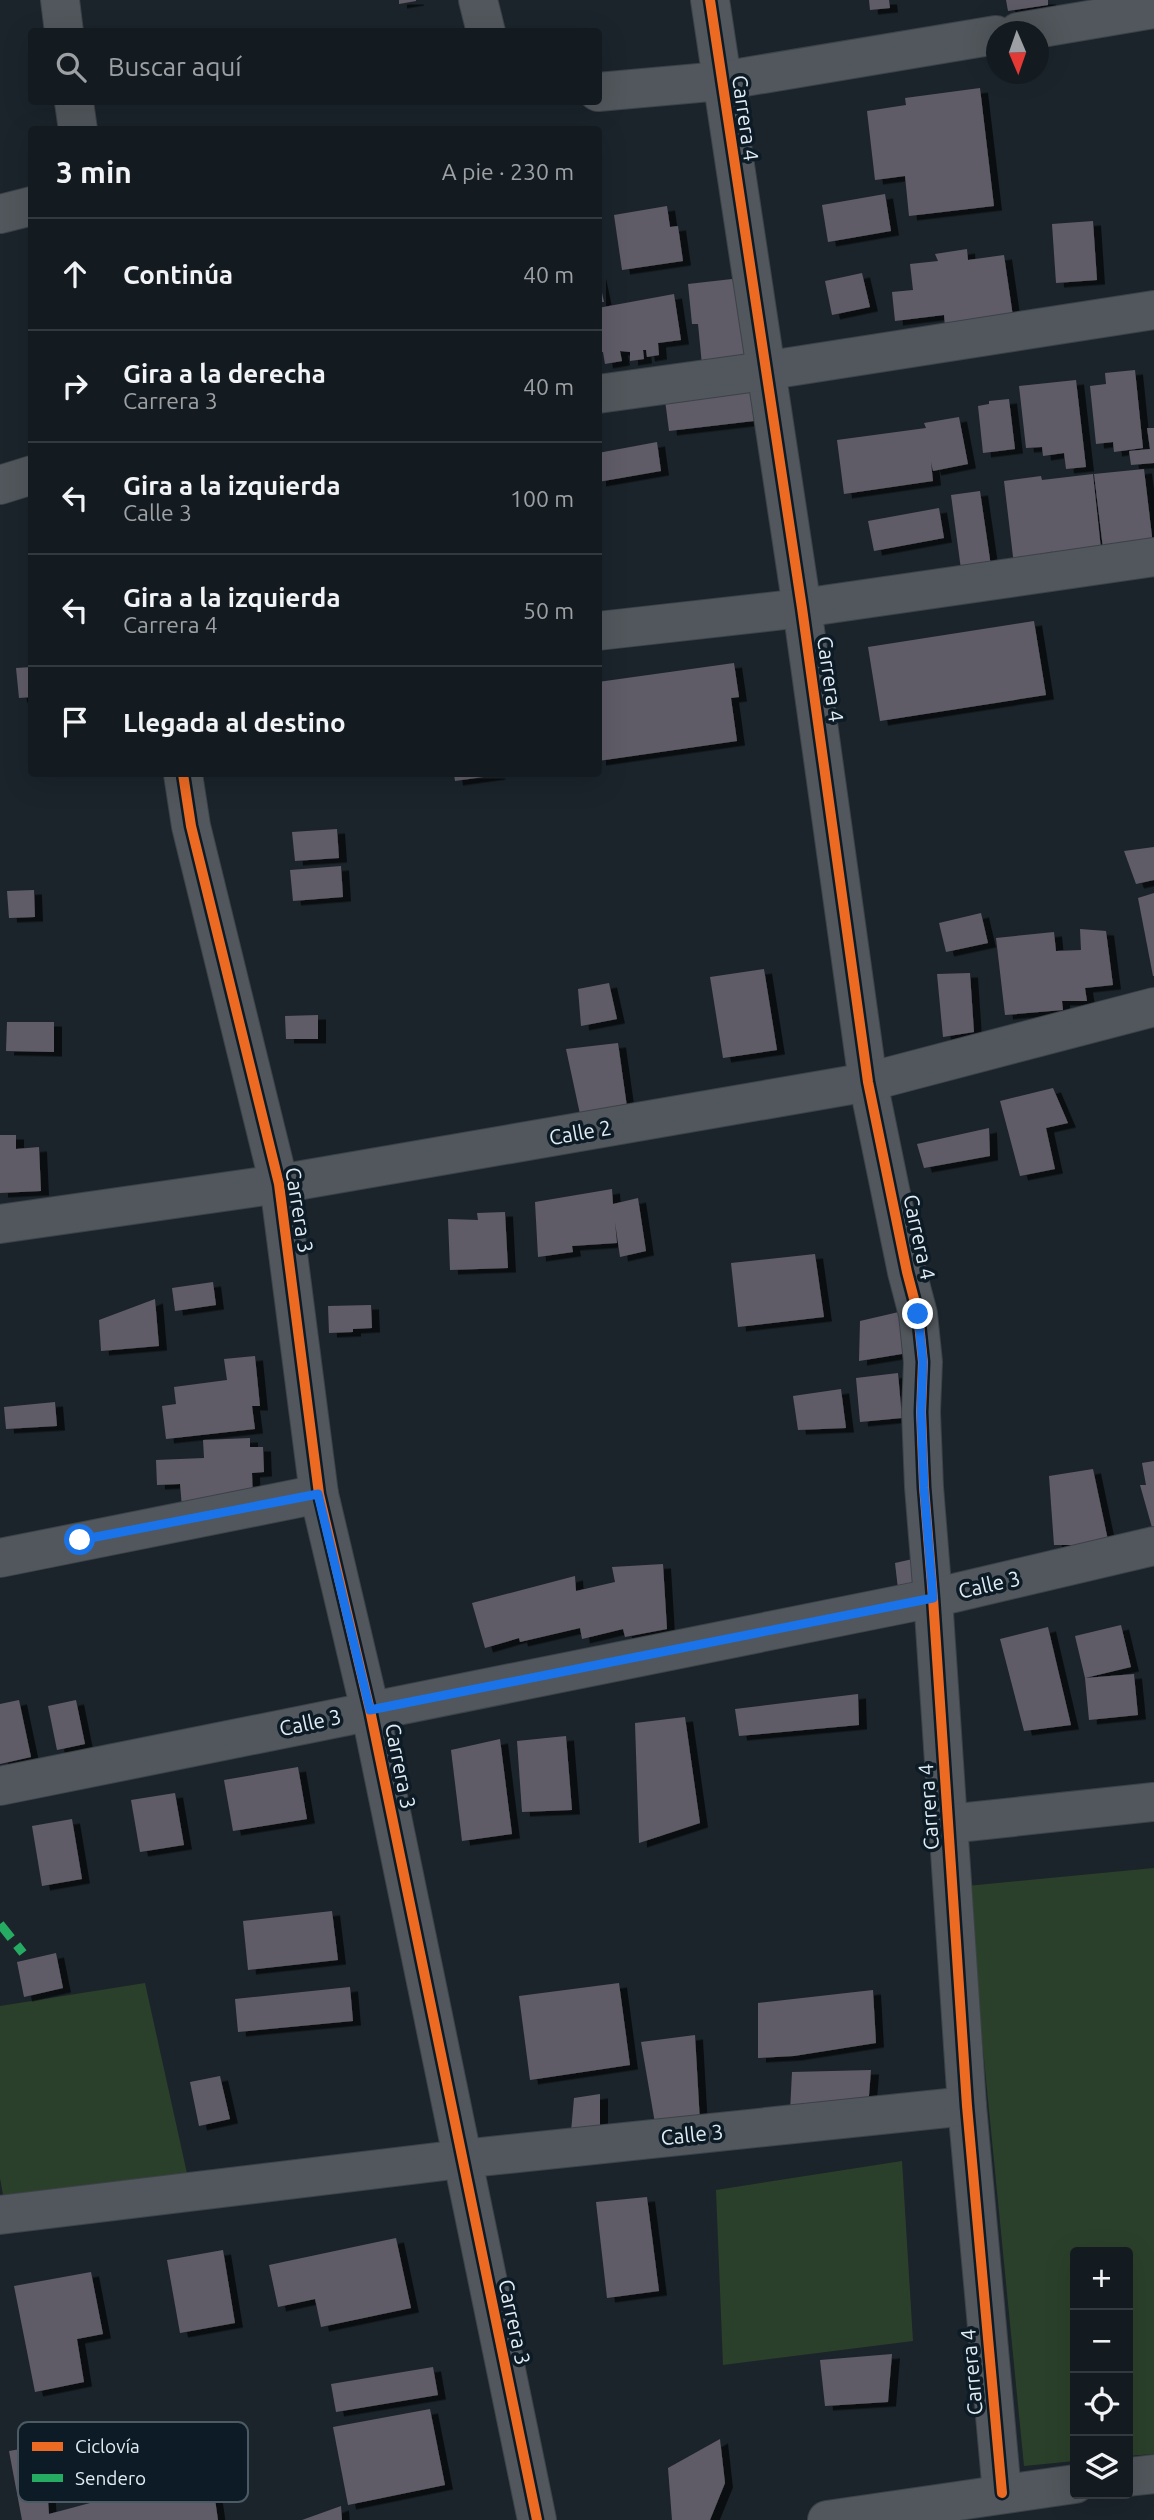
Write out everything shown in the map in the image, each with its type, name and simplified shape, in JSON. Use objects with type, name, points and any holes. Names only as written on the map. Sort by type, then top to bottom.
[{"type":"street","points":[[60,0],[64,28]]},
{"type":"street","points":[[478,0],[485,28]]},
{"type":"street","name":"Carrera 4","points":[[710,0],[764,371],[802,608],[868,1082],[918,1314],[923,1362],[921,1412],[924,1488],[967,2106],[1002,2493]]},
{"type":"street","points":[[1049,27],[1154,9]]},
{"type":"street","points":[[602,92],[721,81],[986,37]]},
{"type":"street","points":[[75,105],[78,126]]},
{"type":"street","points":[[0,214],[28,207]]},
{"type":"street","points":[[602,393],[1154,310]]},
{"type":"street","points":[[0,485],[28,476]]},
{"type":"street","points":[[602,631],[802,608],[1154,557]]},
{"type":"street","name":"Carrera 3","points":[[183,777],[191,826],[279,1184],[320,1499],[370,1710],[537,2520]]},
{"type":"street","name":"Calle 2","points":[[0,1224],[279,1184],[868,1082],[1154,1007]]},
{"type":"street","points":[[0,1558],[80,1540],[320,1499]]},
{"type":"street","name":"Calle 3","points":[[0,1786],[933,1598],[1154,1546]]},
{"type":"street","points":[[948,1824],[1154,1802]]},
{"type":"street","name":"Calle 3","points":[[0,2215],[461,2158],[967,2106]]},
{"type":"street","points":[[1133,2476],[1154,2474]]},
{"type":"street","points":[[827,2520],[1070,2485]]},
{"type":"green space","points":[[1154,1868],[1154,2454],[1133,2456],[1133,2247],[1070,2247],[1070,2461],[1024,2466],[967,1886]]},
{"type":"green space","points":[[145,1983],[190,2187],[8,2222],[0,2178],[0,2006]]},
{"type":"green space","points":[[902,2161],[913,2341],[723,2365],[716,2190]]},
{"type":"building","points":[[399,0],[416,0],[416,1],[399,4]]},
{"type":"building","points":[[869,0],[889,0],[890,8],[870,10]]},
{"type":"building","points":[[1006,0],[1048,0],[1048,5],[1008,11]]},
{"type":"building","points":[[980,88],[994,206],[909,216],[905,176],[875,180],[867,111],[906,105],[905,98]]},
{"type":"building","points":[[885,194],[891,231],[828,242],[822,205]]},
{"type":"building","points":[[667,206],[670,227],[678,226],[683,261],[622,270],[614,215]]},
{"type":"building","points":[[1093,221],[1097,280],[1056,283],[1052,224]]},
{"type":"building","points":[[967,249],[968,260],[1004,255],[1015,330],[946,338],[944,315],[895,321],[892,292],[913,290],[910,264],[938,261],[935,254]]},
{"type":"building","points":[[862,273],[870,307],[832,315],[825,281]]},
{"type":"building","points":[[741,278],[752,370],[703,375],[698,324],[692,324],[688,284]]},
{"type":"building","points":[[674,294],[681,340],[658,343],[659,355],[647,357],[646,350],[643,350],[644,359],[630,361],[630,352],[620,351],[622,361],[605,364],[602,352],[602,307]]},
{"type":"building","points":[[1135,370],[1143,448],[1114,452],[1113,442],[1096,444],[1090,386],[1106,384],[1105,373]]},
{"type":"building","points":[[1076,380],[1086,467],[1066,469],[1064,453],[1043,456],[1042,447],[1026,448],[1019,386]]},
{"type":"building","points":[[751,390],[754,421],[669,431],[665,400]]},
{"type":"building","points":[[1009,399],[1015,449],[983,453],[978,406],[989,404],[989,401]]},
{"type":"building","points":[[959,417],[968,464],[933,471],[931,462],[933,481],[844,494],[837,440],[926,428],[924,423]]},
{"type":"building","points":[[1147,428],[1154,428],[1154,463],[1131,465],[1129,451],[1150,449]]},
{"type":"building","points":[[657,442],[661,471],[602,481],[602,452]]},
{"type":"building","points":[[1144,469],[1154,553],[1104,557],[1094,474]]},
{"type":"building","points":[[1093,474],[1102,558],[1053,562],[1051,550],[1051,561],[1014,565],[1004,481]]},
{"type":"building","points":[[980,491],[993,580],[963,584],[951,495]]},
{"type":"building","points":[[939,508],[944,538],[874,551],[868,521]]},
{"type":"building","points":[[1034,621],[1046,695],[880,721],[868,647]]},
{"type":"building","points":[[734,663],[739,697],[731,698],[737,741],[602,760],[602,681]]},
{"type":"building","points":[[28,667],[28,697],[19,698],[16,668]]},
{"type":"building","points":[[454,777],[484,777],[455,781]]},
{"type":"building","points":[[337,829],[339,858],[295,861],[292,832]]},
{"type":"building","points":[[1154,847],[1154,880],[1136,884],[1124,851]]},
{"type":"building","points":[[341,866],[343,897],[293,901],[290,870]]},
{"type":"building","points":[[34,890],[35,917],[9,918],[7,891]]},
{"type":"building","points":[[1154,893],[1154,976],[1153,976],[1138,898]]},
{"type":"building","points":[[981,913],[988,943],[946,952],[939,923]]},
{"type":"building","points":[[1080,929],[1106,931],[1113,985],[1085,988],[1087,1001],[1062,1001],[1063,1010],[1005,1015],[996,938],[1054,932],[1056,951],[1081,950]]},
{"type":"building","points":[[764,969],[777,1050],[723,1058],[710,977]]},
{"type":"building","points":[[970,973],[974,1032],[943,1037],[937,974]]},
{"type":"building","points":[[609,983],[617,1019],[581,1026],[578,989]]},
{"type":"building","points":[[318,1015],[318,1039],[286,1039],[285,1016]]},
{"type":"building","points":[[7,1022],[54,1022],[54,1052],[6,1051]]},
{"type":"building","points":[[618,1043],[629,1121],[583,1128],[566,1049]]},
{"type":"building","points":[[1053,1088],[1068,1123],[1046,1128],[1055,1169],[1020,1176],[1000,1101]]},
{"type":"building","points":[[989,1128],[990,1156],[924,1168],[917,1144]]},
{"type":"building","points":[[0,1135],[16,1135],[16,1149],[39,1147],[41,1191],[0,1193]]},
{"type":"building","points":[[612,1189],[613,1204],[638,1198],[646,1251],[620,1257],[615,1222],[617,1243],[572,1246],[573,1252],[538,1257],[535,1202]]},
{"type":"building","points":[[505,1212],[508,1268],[450,1270],[448,1219],[478,1220],[477,1213]]},
{"type":"building","points":[[815,1254],[824,1317],[738,1327],[731,1263]]},
{"type":"building","points":[[213,1282],[216,1305],[175,1311],[172,1288]]},
{"type":"building","points":[[155,1299],[159,1346],[101,1351],[99,1320]]},
{"type":"building","points":[[371,1305],[372,1328],[329,1333],[328,1306]]},
{"type":"building","points":[[903,1311],[908,1353],[859,1361],[860,1321]]},
{"type":"building","points":[[255,1356],[260,1406],[252,1406],[255,1429],[166,1439],[162,1406],[176,1404],[174,1387],[227,1380],[224,1359]]},
{"type":"building","points":[[898,1373],[902,1418],[860,1422],[856,1378]]},
{"type":"building","points":[[841,1389],[846,1428],[798,1430],[793,1396]]},
{"type":"building","points":[[55,1402],[57,1426],[6,1429],[4,1407]]},
{"type":"building","points":[[250,1438],[250,1447],[263,1447],[264,1472],[252,1473],[253,1500],[182,1507],[180,1484],[157,1485],[156,1460],[204,1458],[203,1440]]},
{"type":"building","points":[[1154,1461],[1153,1531],[1140,1485],[1146,1485],[1142,1463]]},
{"type":"building","points":[[1093,1469],[1109,1545],[1054,1545],[1049,1476]]},
{"type":"building","points":[[926,1556],[930,1585],[898,1589],[895,1563]]},
{"type":"building","points":[[663,1564],[667,1629],[625,1637],[623,1629],[582,1639],[580,1628],[520,1642],[519,1638],[485,1648],[472,1603],[575,1576],[576,1591],[615,1582],[612,1567]]},
{"type":"building","points":[[1121,1625],[1131,1667],[1085,1678],[1075,1636]]},
{"type":"building","points":[[1048,1627],[1071,1725],[1024,1731],[1000,1639]]},
{"type":"building","points":[[1134,1674],[1138,1715],[1089,1720],[1085,1678]]},
{"type":"building","points":[[858,1694],[859,1725],[739,1736],[735,1709]]},
{"type":"building","points":[[19,1700],[31,1757],[0,1764],[0,1704]]},
{"type":"building","points":[[76,1700],[85,1744],[57,1750],[48,1706]]},
{"type":"building","points":[[685,1717],[700,1823],[639,1843],[635,1723]]},
{"type":"building","points":[[566,1736],[572,1810],[522,1812],[517,1741]]},
{"type":"building","points":[[500,1739],[512,1834],[462,1841],[451,1750]]},
{"type":"building","points":[[298,1767],[307,1819],[233,1831],[224,1780]]},
{"type":"building","points":[[175,1793],[184,1845],[140,1852],[131,1800]]},
{"type":"building","points":[[72,1819],[82,1879],[42,1886],[32,1826]]},
{"type":"building","points":[[332,1911],[338,1960],[248,1970],[243,1921]]},
{"type":"building","points":[[56,1953],[63,1988],[24,1997],[17,1962]]},
{"type":"building","points":[[619,1983],[630,2065],[530,2080],[519,1996]]},
{"type":"building","points":[[350,1987],[353,2021],[238,2032],[235,1999]]},
{"type":"building","points":[[873,1990],[876,2043],[794,2056],[758,2058],[758,2003]]},
{"type":"building","points":[[695,2035],[700,2122],[656,2129],[641,2042]]},
{"type":"building","points":[[871,2070],[868,2108],[790,2112],[792,2072]]},
{"type":"building","points":[[220,2076],[230,2119],[199,2126],[190,2082]]},
{"type":"building","points":[[600,2094],[600,2129],[571,2132],[574,2098]]},
{"type":"building","points":[[647,2197],[659,2291],[607,2298],[596,2202]]},
{"type":"building","points":[[396,2238],[411,2308],[321,2327],[315,2299],[278,2307],[269,2265]]},
{"type":"building","points":[[223,2250],[235,2323],[180,2333],[167,2260]]},
{"type":"building","points":[[91,2272],[103,2334],[77,2339],[84,2382],[35,2392],[14,2286]]},
{"type":"building","points":[[892,2354],[888,2402],[825,2406],[820,2360]]},
{"type":"building","points":[[433,2367],[438,2395],[336,2412],[331,2384]]},
{"type":"building","points":[[430,2409],[445,2485],[348,2505],[333,2427]]},
{"type":"building","points":[[720,2439],[725,2483],[710,2520],[672,2520],[668,2468]]},
{"type":"building","points":[[18,2449],[18,2499],[9,2451]]},
{"type":"building","points":[[19,2502],[48,2502],[49,2514],[94,2502],[215,2502],[218,2520],[22,2520]]},
{"type":"building","points":[[341,2506],[342,2520],[302,2520]]},
{"type":"marked path","points":[[0,1924],[23,1953]]},
{"type":"cycle path","points":[[710,0],[802,608],[868,1082],[918,1314],[923,1362],[921,1412],[924,1487],[967,2106],[1002,2493]]},
{"type":"cycle path","points":[[183,777],[191,826],[279,1184],[319,1494],[370,1710],[537,2520]]},
{"type":"route","points":[[80,1540],[318,1494],[370,1710],[933,1598],[924,1488],[921,1412],[923,1362],[918,1314]]}]
